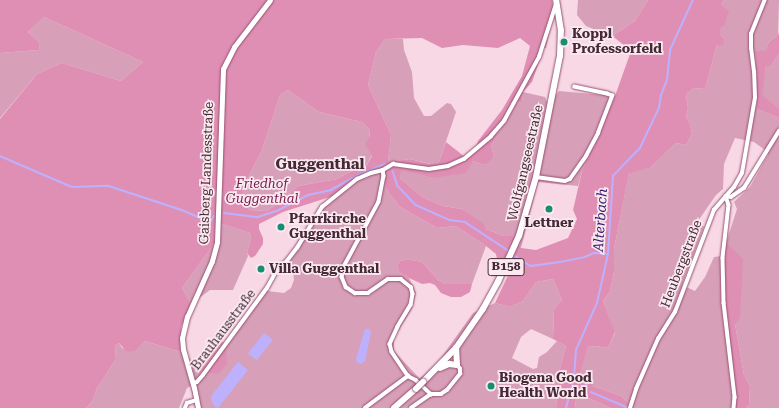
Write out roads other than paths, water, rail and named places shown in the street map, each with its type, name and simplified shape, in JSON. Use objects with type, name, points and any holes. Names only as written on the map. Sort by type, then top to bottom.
[{"type":"main road","name":"Gaisberg Landesstraße","points":[[198,408],[183,350],[182,338],[187,317],[212,261],[218,235],[221,93],[223,69],[234,47],[270,0]]},
{"type":"main road","name":"Wolfgangseestraße","points":[[394,408],[416,389],[456,348],[489,300],[509,260],[523,224],[536,177],[560,56],[561,31],[556,1]]},
{"type":"main road","points":[[437,368],[450,364],[457,365],[456,348]]},
{"type":"street","name":"Heubergstraße","points":[[630,408],[636,389],[658,339],[675,312],[714,210],[734,187],[742,173],[755,98],[754,72],[750,49],[751,34],[765,0]]},
{"type":"street","name":"Brauhausstraße","points":[[193,384],[200,379],[267,288],[278,268],[286,262],[297,248],[322,207],[357,179],[371,173],[383,170],[393,164],[429,170],[448,166],[464,159],[490,136],[506,116],[539,57],[556,1]]},
{"type":"street","points":[[536,177],[565,181],[570,179],[586,156],[601,127],[612,96],[575,88]]},
{"type":"street","points":[[734,408],[724,303],[723,258],[729,205],[726,196],[731,197],[744,188],[779,131]]},
{"type":"street","points":[[383,170],[384,176],[380,202],[344,266],[342,277],[346,287],[355,293],[368,293],[388,279],[401,278],[411,287],[414,299],[390,344],[392,352],[408,376],[416,380],[431,394]]},
{"type":"street","points":[[411,408],[431,394],[441,394],[450,387],[461,371],[457,365]]},
{"type":"street","points":[[365,408],[408,376]]},
{"type":"street","points":[[185,408],[187,403],[197,400]]},
{"type":"waterway","name":"Alterbach","points":[[566,408],[574,378],[576,350],[597,303],[608,254],[613,176],[640,148],[659,108],[661,95],[667,80],[670,50],[693,0]]},
{"type":"waterway","points":[[0,156],[72,187],[109,186],[182,210],[210,222],[214,216]]},
{"type":"waterway","points":[[224,213],[258,217],[279,210],[308,195],[331,190],[358,175],[385,164]]},
{"type":"waterway","points":[[393,171],[398,186],[416,205],[449,220],[465,222],[509,251]]},
{"type":"waterway","points":[[515,256],[531,266],[585,257],[594,253],[608,254]]},
{"type":"waterway","points":[[574,378],[587,384]]},
{"type":"waterway","points":[[591,392],[626,407]]},
{"type":"place","name":"Koppl Professorfeld","points":[[564,42]]},
{"type":"place","name":"Lettner","points":[[549,209]]},
{"type":"place","name":"Pfarrkirche Guggenthal","points":[[281,227]]},
{"type":"place","name":"Villa Guggenthal","points":[[261,269]]},
{"type":"place","name":"Biogena Good Health World","points":[[491,386]]},
{"type":"district","name":"Guggenthal","points":[[320,165]]},
{"type":"park label","name":"Friedhof Guggenthal","points":[[262,192]]}]
